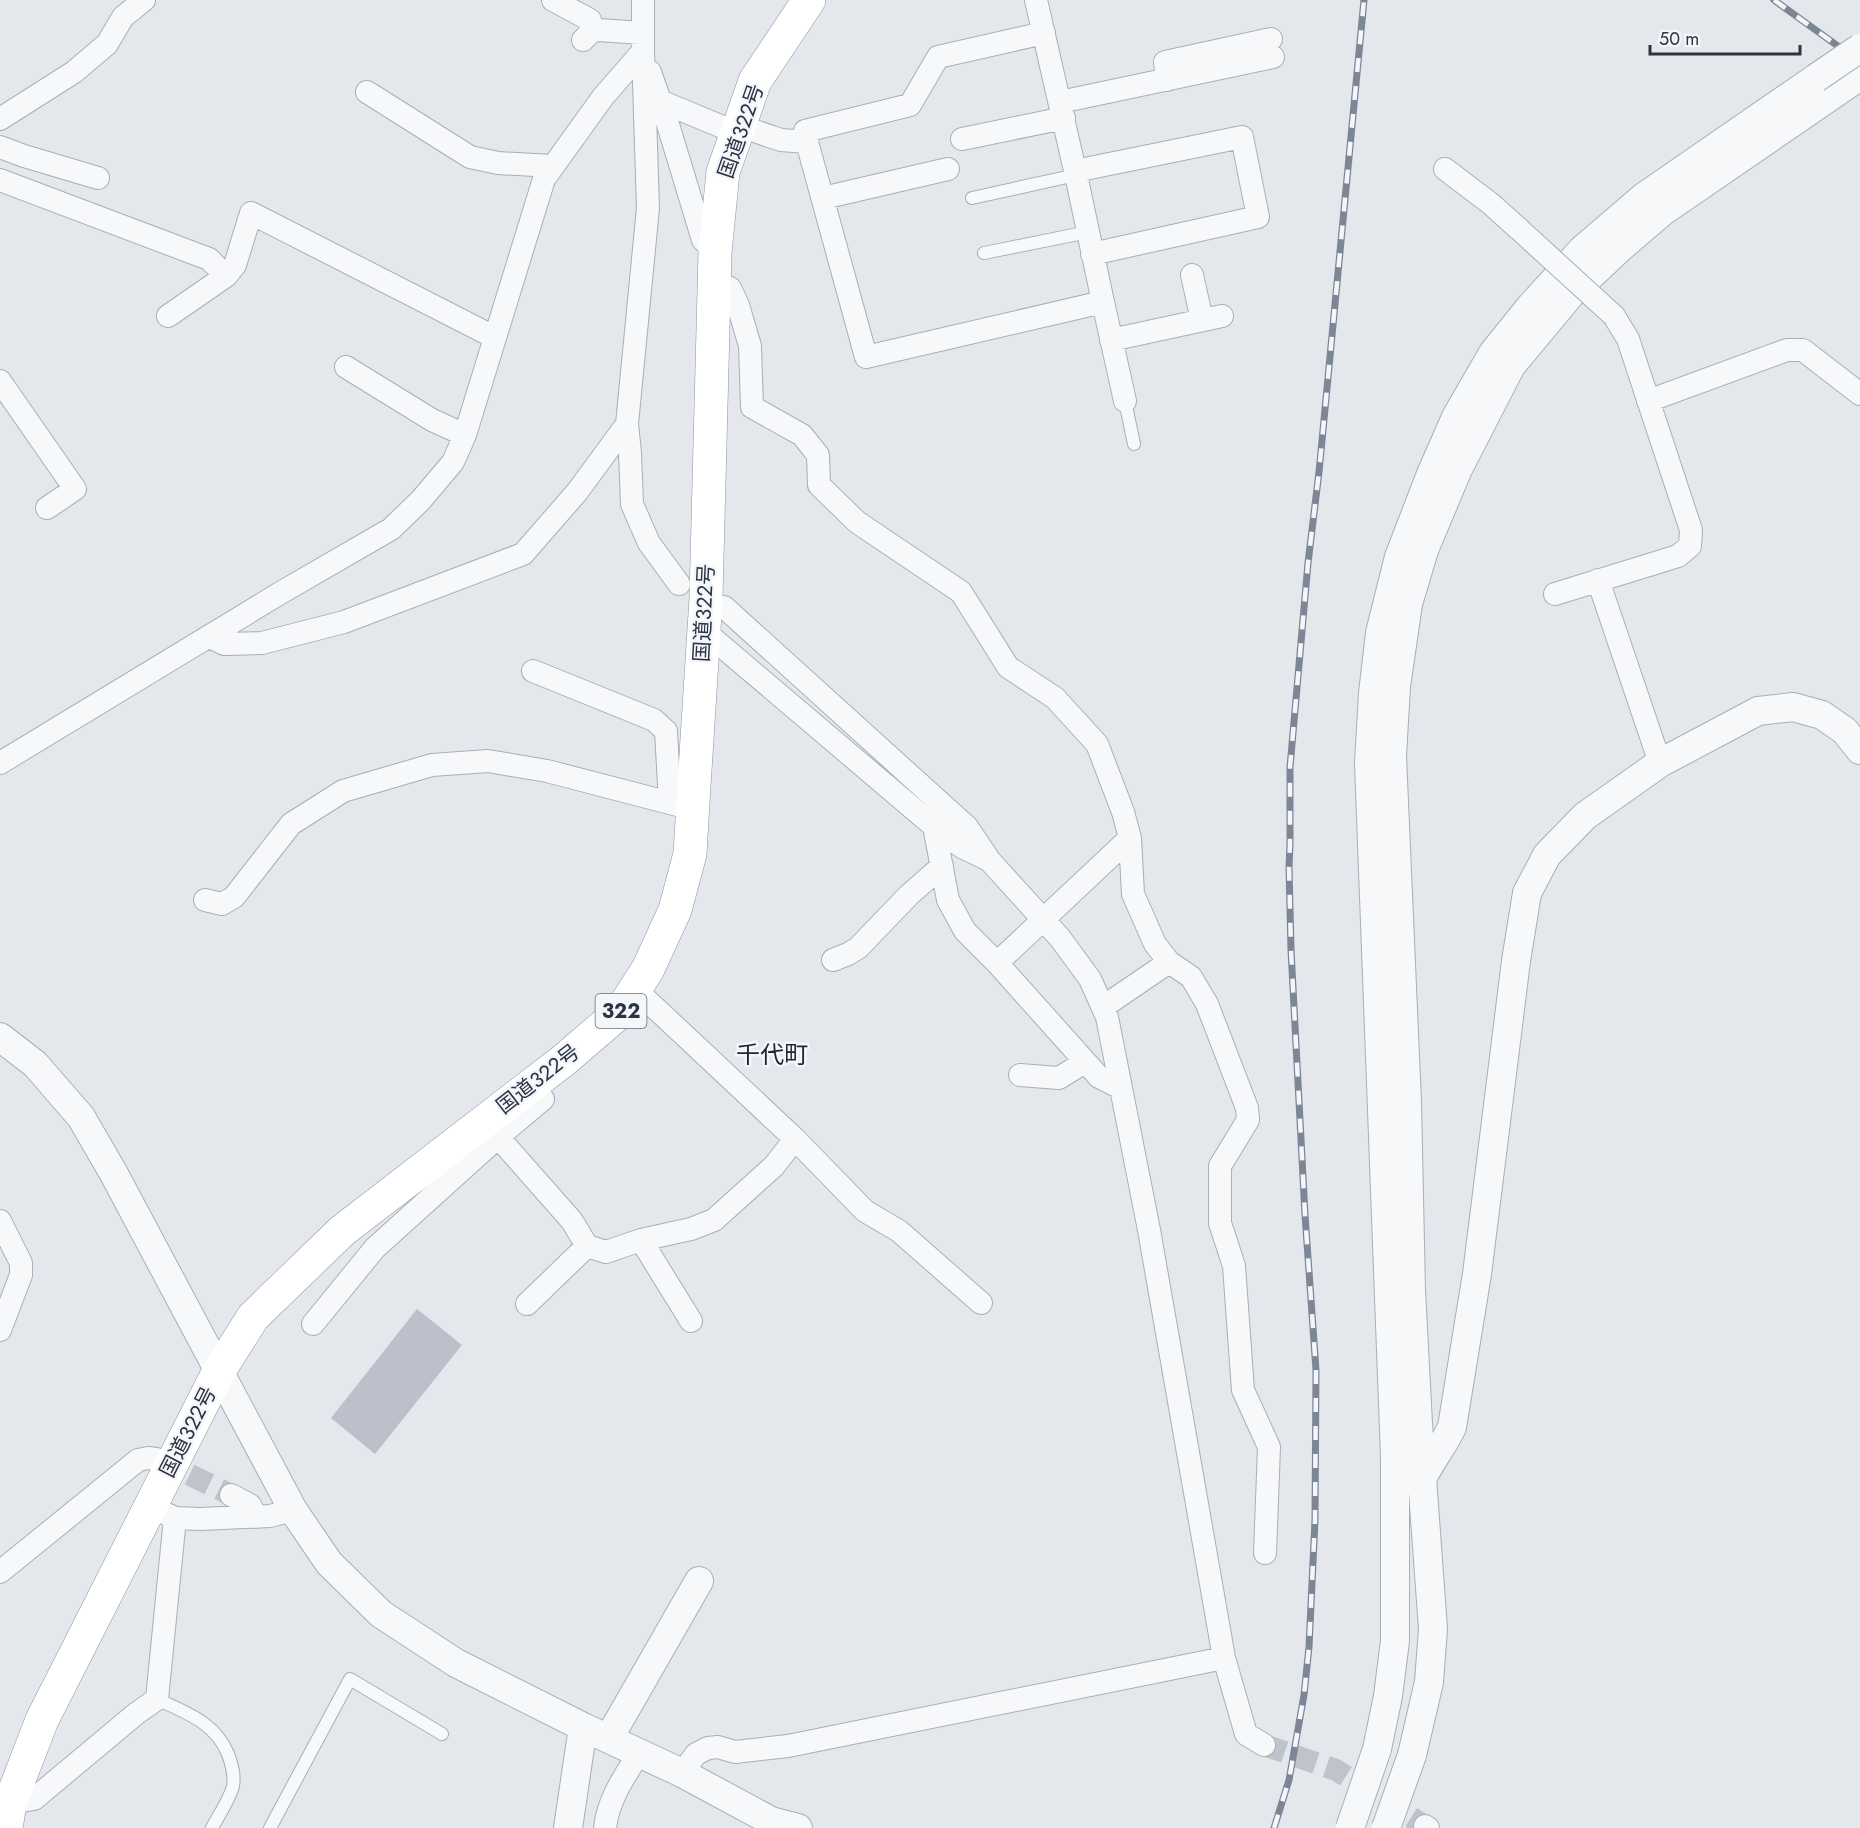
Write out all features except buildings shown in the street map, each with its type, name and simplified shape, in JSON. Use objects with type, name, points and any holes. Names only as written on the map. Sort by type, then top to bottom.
[{"type":"highway","name":"国道322号","points":[[8,1815],[42,1720],[163,1513],[219,1371],[253,1317],[342,1231],[564,1060],[621,1011],[648,969],[675,910],[690,854],[681,806],[714,619],[714,266],[723,172],[755,81],[809,0]]},
{"type":"street","points":[[0,119],[74,72],[107,44],[123,17],[144,0]]},
{"type":"street","points":[[553,0],[590,20],[587,36],[598,30],[643,42]]},
{"type":"street","points":[[643,0],[648,208],[627,424],[632,504],[649,543],[679,584]]},
{"type":"street","points":[[1036,0],[1125,401]]},
{"type":"street","points":[[1044,33],[938,57],[910,105],[805,130],[807,142],[866,357],[1102,302]]},
{"type":"street","points":[[643,42],[703,240],[714,266],[730,288],[738,305],[750,346],[752,407],[802,435],[818,455],[819,485],[857,522],[961,592],[1008,667],[1055,698],[1097,744],[1123,812],[1130,838],[1133,894],[1155,944],[1169,963],[1191,977],[1207,1004],[1247,1108],[1248,1120],[1220,1166],[1220,1223],[1234,1266],[1243,1390],[1269,1447],[1265,1553]]},
{"type":"street","points":[[0,763],[282,592],[391,529],[421,501],[453,462],[465,435],[544,179],[643,42]]},
{"type":"street","points":[[962,139],[1272,48]]},
{"type":"street","points":[[1350,1828],[1377,1749],[1389,1696],[1395,1641],[1406,1424],[1411,1290],[1407,1102],[1385,865],[1370,764],[1373,693],[1380,633],[1399,557],[1456,417],[1493,353],[1530,307],[1582,250],[1646,196],[1823,87],[1860,48]]},
{"type":"street","points":[[1823,87],[1860,76]]},
{"type":"street","points":[[367,92],[470,157],[498,164],[553,166]]},
{"type":"street","points":[[660,101],[738,129],[781,140],[807,142]]},
{"type":"street","points":[[1076,173],[1242,137],[1258,217],[1090,243]]},
{"type":"street","points":[[0,147],[98,178]]},
{"type":"street","points":[[823,198],[948,169]]},
{"type":"street","points":[[1445,169],[1491,204],[1614,316],[1628,339],[1691,531],[1690,546],[1678,556],[1555,594]]},
{"type":"street","points":[[0,180],[209,259],[226,276]]},
{"type":"street","points":[[168,316],[226,276],[235,265],[251,213],[494,337]]},
{"type":"street","points":[[1111,339],[1212,318],[1192,275]]},
{"type":"street","points":[[1648,401],[1787,350],[1803,350],[1860,394]]},
{"type":"street","points":[[346,367],[432,420],[465,435]]},
{"type":"street","points":[[0,381],[75,489],[47,508]]},
{"type":"street","points":[[210,637],[224,644],[262,643],[344,622],[523,554],[577,492],[627,424]]},
{"type":"street","points":[[1598,580],[1659,764]]},
{"type":"street","points":[[714,619],[934,826],[962,847],[990,861]]},
{"type":"street","points":[[714,619],[967,827],[990,861],[1060,938],[1090,980],[1107,1017],[1149,1230],[1224,1658],[1246,1734],[1264,1745]]},
{"type":"street","points":[[205,900],[222,904],[234,897],[291,824],[344,791],[432,765],[488,761],[547,771],[681,806],[666,732],[654,720],[533,671]]},
{"type":"street","points":[[1422,1479],[1432,1458],[1447,1439],[1452,1427],[1477,1274],[1516,961],[1527,893],[1547,855],[1585,816],[1659,764],[1758,711],[1793,707],[1822,715],[1845,731],[1860,750]]},
{"type":"street","points":[[934,826],[948,900],[965,931],[997,963],[1099,1077],[1121,1088]]},
{"type":"street","points":[[997,963],[1130,838]]},
{"type":"street","points":[[832,960],[858,948],[909,895],[942,866]]},
{"type":"street","points":[[1103,1007],[1169,963]]},
{"type":"street","points":[[635,989],[795,1139],[865,1211],[899,1231],[981,1303]]},
{"type":"street","points":[[0,1036],[35,1064],[81,1117],[114,1174],[293,1510],[329,1563],[381,1614],[456,1663],[583,1727],[682,1773],[771,1821],[798,1828]]},
{"type":"street","points":[[1020,1075],[1059,1078],[1085,1062]]},
{"type":"street","points":[[313,1324],[375,1248],[543,1099],[531,1086]]},
{"type":"street","points":[[498,1137],[573,1221],[587,1246],[606,1252],[641,1240],[691,1229],[714,1220],[774,1166],[795,1139]]},
{"type":"street","points":[[0,1221],[21,1263],[21,1275],[0,1330]]},
{"type":"street","points":[[641,1240],[691,1321]]},
{"type":"street","points":[[527,1304],[587,1246]]},
{"type":"street","points":[[1406,1424],[1435,1419],[1454,1408]]},
{"type":"street","points":[[1386,1828],[1412,1755],[1429,1682],[1433,1629],[1422,1479],[1406,1424]]},
{"type":"street","points":[[0,1572],[138,1460],[156,1459]]},
{"type":"street","points":[[231,1495],[250,1505],[256,1517]]},
{"type":"street","points":[[8,1815],[34,1799],[157,1699],[163,1513],[256,1517],[293,1510]]},
{"type":"street","points":[[609,1738],[699,1581]]},
{"type":"street","points":[[682,1773],[696,1754],[708,1748],[718,1747],[735,1752],[788,1746],[1224,1658]]},
{"type":"street","points":[[568,1828],[583,1727]]},
{"type":"street","points":[[604,1828],[606,1812],[620,1783],[639,1753]]},
{"type":"lane","points":[[972,198],[1076,173]]},
{"type":"lane","points":[[984,253],[1090,243]]},
{"type":"lane","points":[[1125,401],[1134,444]]},
{"type":"lane","points":[[270,1828],[350,1679],[442,1734]]},
{"type":"lane","points":[[157,1699],[188,1713],[212,1728],[224,1745],[233,1767],[232,1787],[212,1828]]},
{"type":"tunnel","points":[[160,1460],[231,1495]]},
{"type":"tunnel","points":[[1264,1745],[1336,1770],[1425,1826]]},
{"type":"railway","points":[[1274,1828],[1289,1780],[1304,1695],[1309,1647],[1315,1520],[1316,1370],[1291,950],[1290,767],[1364,0]]},
{"type":"railway","points":[[1774,0],[1860,62]]},
{"type":"district","name":"千代町","points":[[772,1054]]}]
